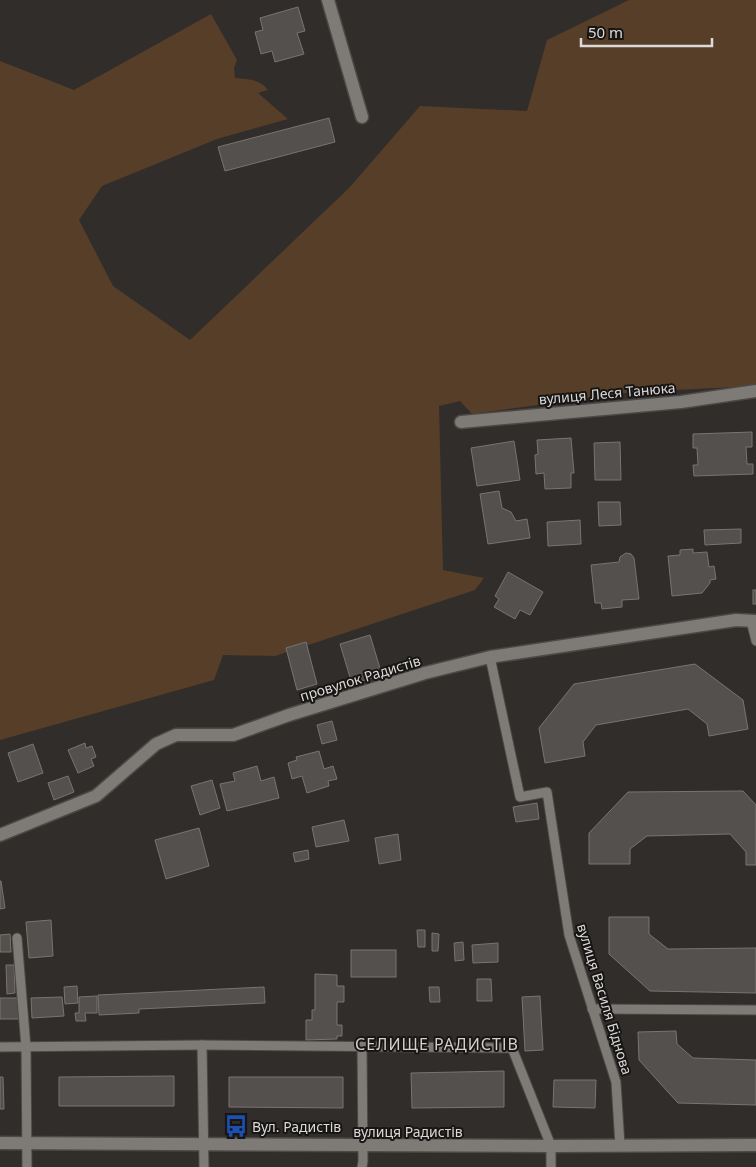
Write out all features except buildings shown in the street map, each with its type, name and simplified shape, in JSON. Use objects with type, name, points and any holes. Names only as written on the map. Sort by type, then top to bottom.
[{"type":"street","points":[[328,0],[362,117]]},
{"type":"street","name":"вулиця Леся Танюка","points":[[461,422],[682,402],[756,391]]},
{"type":"street","name":"провулок Радистів","points":[[0,835],[96,796],[156,744],[176,735],[233,735],[289,715],[425,673],[490,657],[736,620],[754,621]]},
{"type":"street","name":"вулиця Радистів","points":[[0,1143],[551,1146],[756,1145]]},
{"type":"lane","points":[[754,621],[756,641]]},
{"type":"lane","name":"вулиця Василя Біднова","points":[[490,657],[520,798],[547,792],[569,935],[616,1082],[620,1146]]},
{"type":"lane","points":[[17,938],[26,1047],[27,1167]]},
{"type":"lane","points":[[592,1009],[756,1010]]},
{"type":"lane","points":[[202,1045],[204,1167]]},
{"type":"lane","points":[[0,1047],[202,1045],[512,1048],[551,1146],[551,1167]]},
{"type":"lane","points":[[362,1046],[363,1165]]},
{"type":"shaded area","points":[[629,0],[756,0],[756,386],[633,392],[472,414],[460,401],[439,406],[443,570],[484,578],[475,590],[275,656],[223,655],[214,680],[0,740],[0,61],[74,90],[211,14],[237,60],[234,68],[235,78],[253,80],[265,86],[268,90],[258,93],[288,119],[217,139],[102,186],[79,220],[113,286],[190,340],[350,187],[420,106],[527,111],[547,40]]},
{"type":"place","name":"Вул. Радистів","points":[[236,1126]]},
{"type":"district","name":"СЕЛИЩЕ РАДИСТІВ","points":[[437,1044]]}]
